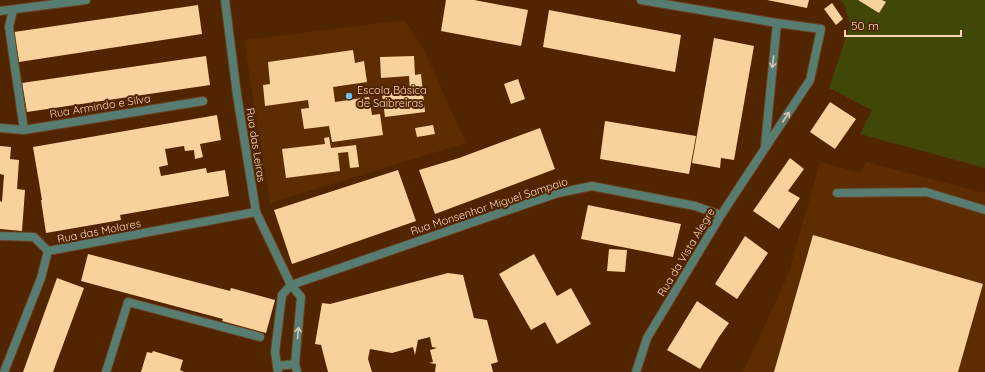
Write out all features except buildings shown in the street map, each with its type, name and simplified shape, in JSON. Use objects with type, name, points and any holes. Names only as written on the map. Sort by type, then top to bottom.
[{"type":"street","points":[[0,11],[86,0]]},
{"type":"street","name":"Rua das Leiras","points":[[225,0],[237,95],[256,212],[291,285],[301,297],[296,368],[277,369],[275,352],[282,295],[291,285]]},
{"type":"street","points":[[641,0],[777,23],[764,149]]},
{"type":"street","points":[[13,10],[9,27],[24,130]]},
{"type":"street","name":"Rua da Vista Alegre","points":[[636,372],[647,338],[721,215],[810,80],[821,29],[777,23]]},
{"type":"street","name":"Rua Armindo e Silva","points":[[0,128],[24,130],[203,101]]},
{"type":"street","name":"Rua Monsenhor Miguel Sampaio","points":[[291,285],[558,193],[592,186],[695,206],[721,215]]},
{"type":"street","points":[[837,193],[926,192],[985,210]]},
{"type":"street","name":"Rua das Molares","points":[[4,372],[41,278],[48,252],[256,212]]},
{"type":"street","points":[[0,236],[34,237],[48,252]]},
{"type":"street","points":[[106,372],[128,302],[260,336]]},
{"type":"shaded area","name":"Escola Básica de Saibreiras","points":[[405,20],[424,50],[466,143],[270,203],[244,40]]},
{"type":"shaded area","points":[[820,162],[861,173],[866,162],[985,193],[985,372],[743,372],[788,275]]},
{"type":"green space","points":[[841,0],[985,0],[985,168],[860,134],[872,110],[829,88],[850,25],[845,6]]},
{"type":"place","name":"Escola Básica de Saibreiras","points":[[349,96]]}]
